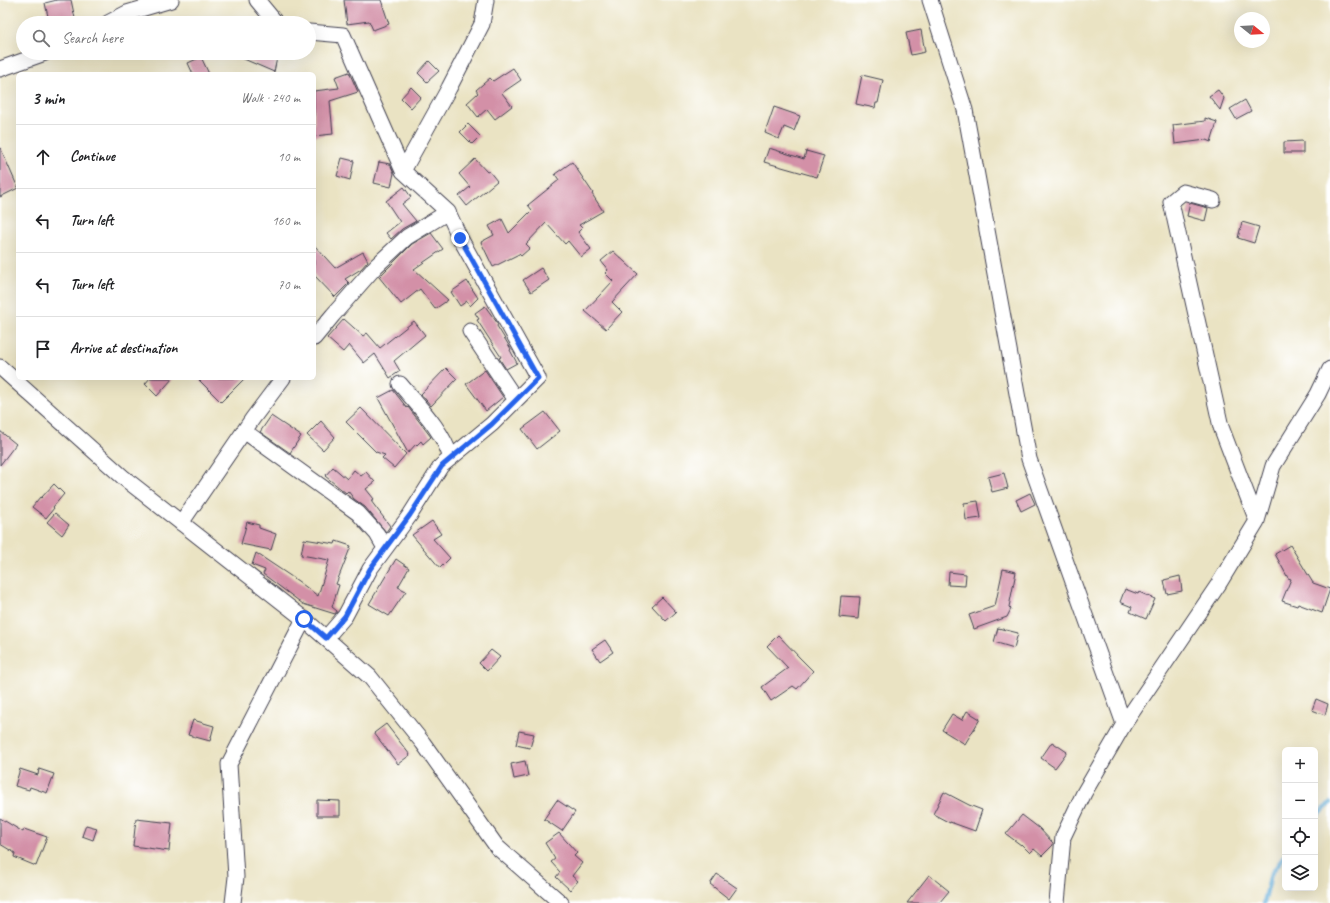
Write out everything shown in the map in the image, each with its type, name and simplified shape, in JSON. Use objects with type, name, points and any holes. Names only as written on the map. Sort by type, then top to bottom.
[{"type":"street","points":[[121,16],[171,0]]},
{"type":"street","points":[[257,0],[270,16]]},
{"type":"street","points":[[403,171],[449,88],[482,24],[486,0]]},
{"type":"street","points":[[930,0],[966,110],[1029,459],[1124,724]]},
{"type":"street","points":[[316,33],[343,35],[403,171],[448,212],[464,245],[538,378],[492,424],[442,466],[410,515],[370,569],[345,616],[326,638]]},
{"type":"street","points":[[0,69],[25,60]]},
{"type":"street","points":[[1213,200],[1183,192],[1171,202],[1221,428],[1257,521]]},
{"type":"street","points":[[316,336],[376,266],[407,237],[448,212]]},
{"type":"street","points":[[470,331],[516,400]]},
{"type":"street","points":[[0,367],[124,478],[304,619],[370,677],[423,743],[497,847],[561,903]]},
{"type":"street","points":[[1057,903],[1063,837],[1084,793],[1124,724],[1218,585],[1257,521],[1273,466],[1318,394],[1330,369]]},
{"type":"street","points":[[181,523],[244,431],[282,380]]},
{"type":"street","points":[[400,384],[434,424],[447,445],[451,458]]},
{"type":"street","points":[[244,431],[358,514],[377,534],[385,548]]},
{"type":"street","points":[[233,903],[236,877],[229,764],[304,619]]},
{"type":"building","points":[[57,0],[71,0],[74,16],[48,16],[45,3]]},
{"type":"building","points":[[344,0],[381,0],[389,24],[373,30],[369,21],[347,24]]},
{"type":"building","points":[[921,30],[925,52],[911,55],[906,33]]},
{"type":"building","points":[[194,60],[202,60],[208,72],[192,72],[188,63]]},
{"type":"building","points":[[246,60],[277,60],[274,72]]},
{"type":"building","points":[[429,61],[439,71],[427,82],[418,73]]},
{"type":"building","points":[[513,68],[521,80],[502,93],[512,106],[495,119],[487,109],[478,117],[467,103],[478,93],[476,90],[490,78],[493,81]]},
{"type":"building","points":[[349,72],[358,92],[330,101],[333,134],[316,136],[316,91],[339,88],[335,77]]},
{"type":"building","points":[[862,75],[883,80],[878,103],[876,103],[875,108],[856,104]]},
{"type":"building","points":[[411,87],[421,97],[411,108],[401,98]]},
{"type":"building","points":[[1218,90],[1224,98],[1220,110],[1209,96]]},
{"type":"building","points":[[1245,100],[1251,111],[1236,119],[1230,109]]},
{"type":"building","points":[[774,107],[800,116],[794,131],[784,127],[779,139],[765,133]]},
{"type":"building","points":[[1205,118],[1217,122],[1211,142],[1206,140],[1175,144],[1173,125],[1205,121]]},
{"type":"building","points":[[468,124],[480,136],[472,144],[460,132]]},
{"type":"building","points":[[1303,141],[1303,153],[1284,153],[1284,142]]},
{"type":"building","points":[[0,147],[16,183],[16,189],[0,197]]},
{"type":"building","points":[[769,148],[804,159],[806,151],[824,156],[817,177],[764,162]]},
{"type":"building","points":[[342,158],[354,161],[350,180],[337,176]]},
{"type":"building","points":[[475,159],[487,172],[489,171],[497,181],[467,206],[459,196],[470,187],[459,174]]},
{"type":"building","points":[[379,162],[390,164],[394,173],[391,187],[374,183]]},
{"type":"building","points":[[572,162],[603,211],[579,225],[582,228],[578,232],[591,249],[581,257],[568,241],[565,244],[546,223],[526,244],[530,248],[521,256],[519,254],[493,267],[481,242],[494,235],[489,226],[502,219],[509,233],[532,210],[528,205],[559,180],[555,174]]},
{"type":"building","points":[[404,187],[411,197],[402,204],[416,221],[402,229],[391,239],[386,233],[400,222],[386,201]]},
{"type":"building","points":[[1190,203],[1208,208],[1205,221],[1187,216]]},
{"type":"building","points":[[1242,222],[1259,227],[1254,243],[1238,238]]},
{"type":"building","points":[[431,233],[443,249],[414,269],[448,300],[435,309],[420,289],[401,304],[379,277],[412,244]]},
{"type":"building","points":[[316,247],[335,268],[363,252],[368,261],[361,269],[345,279],[349,283],[335,297],[316,277]]},
{"type":"building","points":[[613,251],[638,274],[612,302],[622,312],[606,329],[585,311],[613,281],[605,273],[608,270],[601,261]]},
{"type":"building","points":[[541,268],[549,280],[531,292],[523,280]]},
{"type":"building","points":[[467,281],[478,298],[470,306],[467,301],[460,306],[451,292]]},
{"type":"building","points":[[485,306],[498,324],[497,326],[511,349],[510,350],[517,363],[506,369],[499,358],[501,357],[477,320],[479,319],[475,313]]},
{"type":"building","points":[[344,319],[363,336],[367,333],[380,348],[414,321],[425,335],[394,361],[400,371],[390,378],[375,354],[364,363],[349,345],[343,352],[327,338]]},
{"type":"building","points":[[446,368],[457,379],[431,406],[421,394]]},
{"type":"building","points":[[485,370],[503,397],[486,411],[466,384]]},
{"type":"building","points":[[148,380],[171,380],[157,396],[145,384]]},
{"type":"building","points":[[199,380],[243,380],[221,402]]},
{"type":"building","points":[[393,390],[431,437],[423,444],[421,441],[417,445],[416,444],[408,453],[378,398]]},
{"type":"building","points":[[361,408],[406,454],[394,468],[382,458],[385,455],[376,452],[346,422]]},
{"type":"building","points":[[545,412],[560,431],[537,449],[522,429]]},
{"type":"building","points":[[271,416],[301,436],[290,453],[260,432]]},
{"type":"building","points":[[321,421],[335,437],[323,450],[307,435]]},
{"type":"building","points":[[0,431],[16,444],[0,465]]},
{"type":"building","points":[[333,467],[347,479],[354,470],[361,476],[366,472],[375,482],[366,489],[374,499],[371,501],[390,526],[386,532],[365,507],[354,499],[348,491],[346,493],[325,476]]},
{"type":"building","points":[[1004,473],[1008,488],[992,492],[988,477]]},
{"type":"building","points":[[54,484],[64,494],[46,518],[32,507]]},
{"type":"building","points":[[1030,493],[1035,504],[1021,511],[1016,500]]},
{"type":"building","points":[[978,501],[981,518],[966,520],[964,503]]},
{"type":"building","points":[[55,513],[69,525],[62,535],[47,522]]},
{"type":"building","points":[[432,521],[441,534],[433,539],[450,558],[440,568],[412,535]]},
{"type":"building","points":[[247,522],[259,525],[259,528],[276,534],[271,550],[241,544]]},
{"type":"building","points":[[304,539],[335,544],[336,541],[351,546],[336,584],[339,585],[332,607],[337,611],[335,614],[303,604],[263,574],[265,570],[252,565],[256,553],[318,596],[329,560],[301,555]]},
{"type":"building","points":[[1290,545],[1313,583],[1330,589],[1322,613],[1298,604],[1297,606],[1282,601],[1291,579],[1288,578],[1275,554]]},
{"type":"building","points":[[396,559],[409,568],[398,587],[406,591],[389,616],[369,604]]},
{"type":"building","points":[[1003,569],[1016,572],[1009,607],[1011,609],[1007,617],[974,629],[969,615],[995,606]]},
{"type":"building","points":[[949,572],[966,574],[965,586],[948,585]]},
{"type":"building","points":[[1180,576],[1182,591],[1167,594],[1164,580]]},
{"type":"building","points":[[1125,589],[1138,594],[1139,592],[1155,599],[1146,619],[1130,612],[1132,607],[1120,602]]},
{"type":"building","points":[[841,596],[860,597],[858,619],[839,617]]},
{"type":"building","points":[[662,597],[676,612],[666,621],[652,606]]},
{"type":"building","points":[[998,628],[1018,633],[1014,648],[994,642]]},
{"type":"building","points":[[778,635],[813,671],[797,689],[793,686],[771,701],[762,687],[788,668],[767,646]]},
{"type":"building","points":[[605,640],[613,652],[600,661],[592,649]]},
{"type":"building","points":[[491,650],[500,657],[487,671],[479,663]]},
{"type":"building","points":[[1316,699],[1328,704],[1325,715],[1312,710]]},
{"type":"building","points":[[967,711],[980,719],[965,744],[942,730],[952,714],[962,720]]},
{"type":"building","points":[[193,720],[214,726],[210,741],[188,735]]},
{"type":"building","points":[[386,724],[410,755],[398,764],[374,733]]},
{"type":"building","points":[[519,731],[534,734],[530,748],[516,745]]},
{"type":"building","points":[[1052,742],[1067,752],[1055,768],[1041,758]]},
{"type":"building","points":[[525,761],[528,776],[514,779],[511,764]]},
{"type":"building","points":[[20,769],[38,775],[39,769],[54,774],[47,793],[30,787],[29,790],[15,786]]},
{"type":"building","points":[[944,792],[982,810],[975,831],[950,823],[933,814]]},
{"type":"building","points":[[317,800],[340,801],[340,816],[317,816]]},
{"type":"building","points":[[557,800],[575,812],[562,831],[544,819]]},
{"type":"building","points":[[1022,815],[1039,828],[1053,843],[1053,845],[1042,856],[1034,849],[1030,853],[1021,844],[1006,834]]},
{"type":"building","points":[[0,818],[23,832],[24,829],[47,837],[36,866],[14,857],[15,853],[0,844]]},
{"type":"building","points":[[136,819],[172,823],[169,851],[133,846]]},
{"type":"building","points":[[86,825],[97,828],[93,840],[82,836]]},
{"type":"building","points":[[559,833],[577,853],[574,856],[582,863],[572,876],[578,881],[570,890],[556,877],[560,872],[551,862],[555,859],[545,843]]},
{"type":"building","points":[[717,874],[737,888],[729,899],[710,884]]},
{"type":"building","points":[[929,875],[949,891],[939,903],[907,903]]},
{"type":"waterway","points":[[1318,815],[1330,803]]},
{"type":"waterway","points":[[1264,903],[1271,874],[1282,859]]},
{"type":"route","points":[[304,619],[326,638],[345,616],[370,569],[410,515],[442,466],[492,424],[538,378],[460,238]]}]
